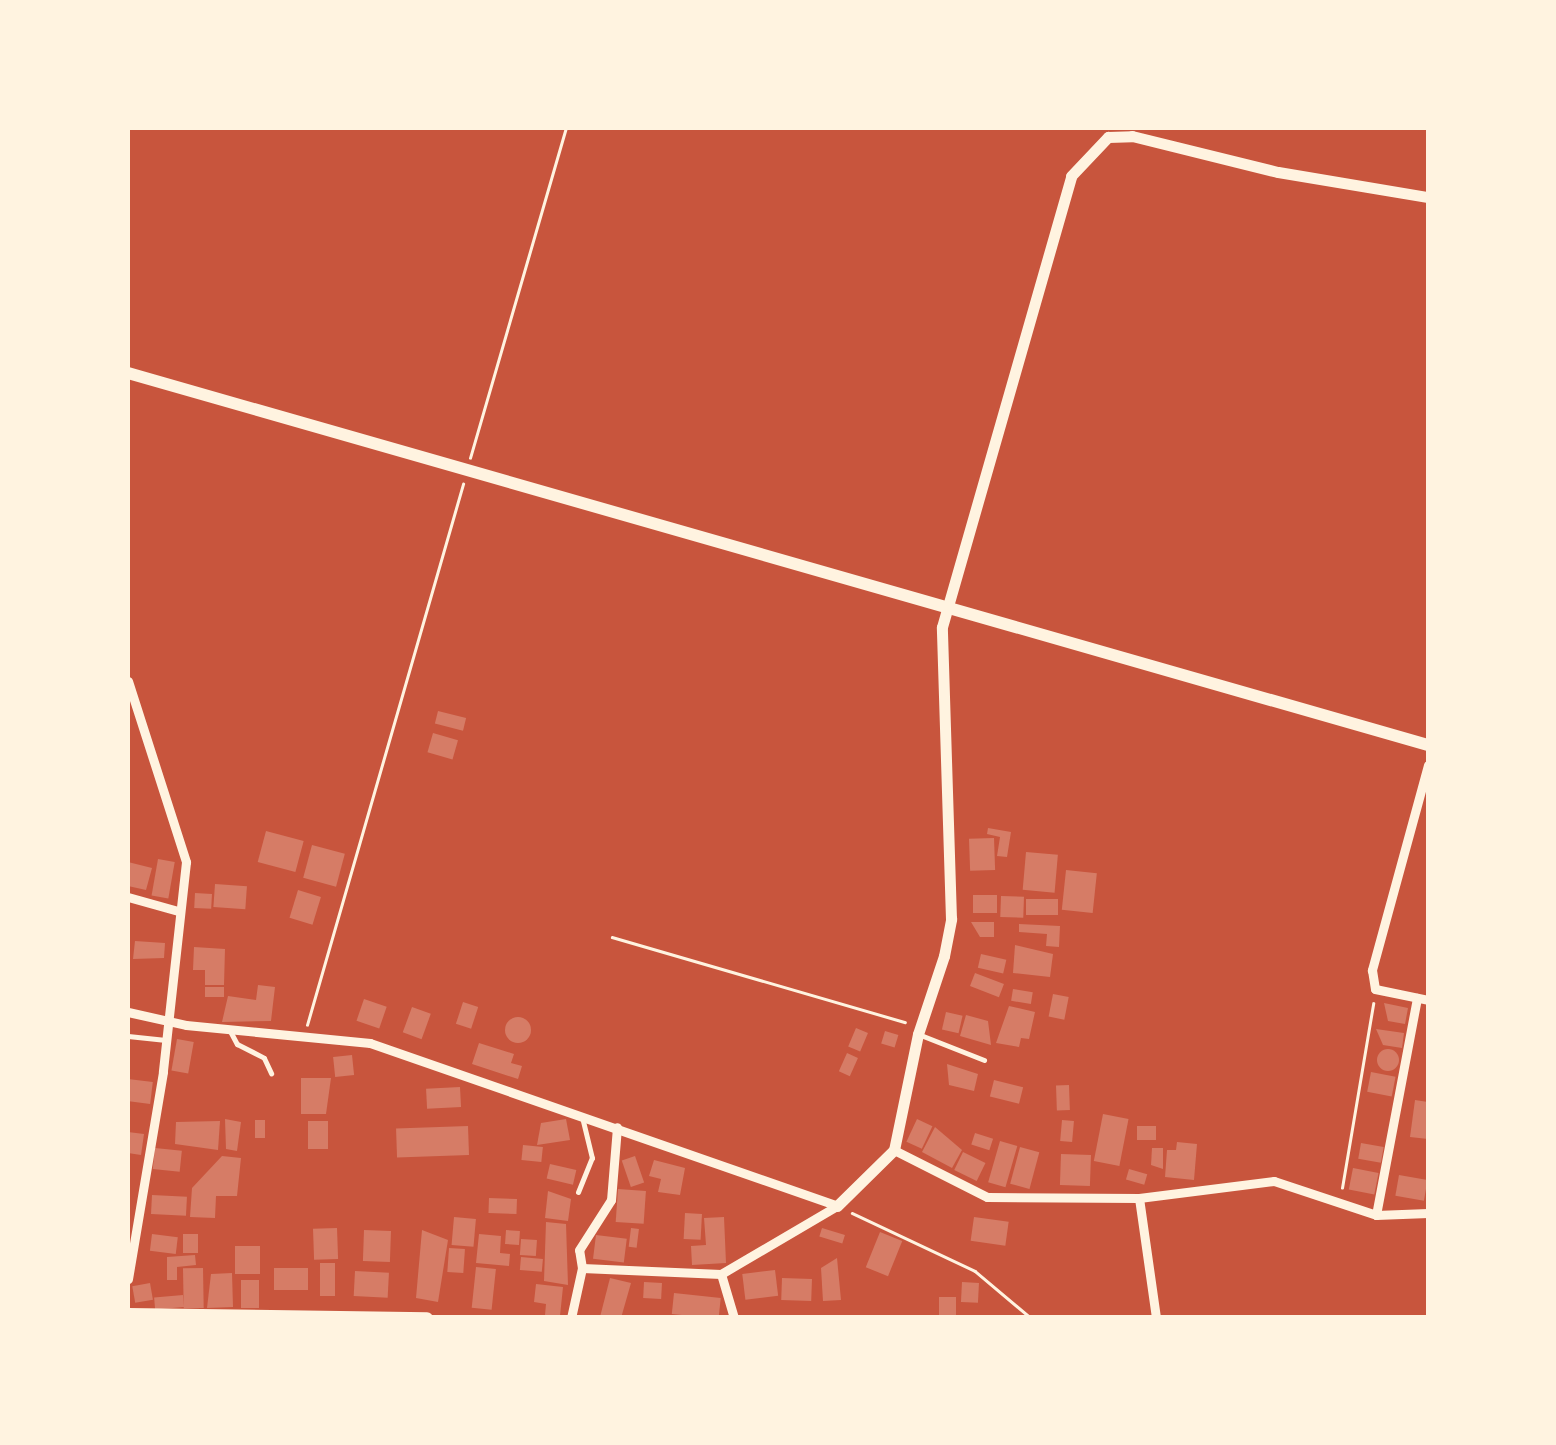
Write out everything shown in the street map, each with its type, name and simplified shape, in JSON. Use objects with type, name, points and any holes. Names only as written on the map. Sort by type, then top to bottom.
[{"type":"main road","points":[[128,373],[466,474],[1428,746]]},
{"type":"main road","points":[[128,1314],[427,1318]]},
{"type":"street","points":[[582,1268],[720,1274],[837,1206],[894,1150],[919,1030],[951,919],[942,627],[1063,194],[1080,162],[1106,132],[1164,141],[1278,172],[1428,197]]},
{"type":"street","points":[[128,681],[186,862],[166,1040],[128,1279]]},
{"type":"street","points":[[1376,1215],[1423,999],[1376,988],[1376,950],[1428,765]]},
{"type":"street","points":[[128,897],[178,911]]},
{"type":"street","points":[[128,1012],[228,1029],[370,1043],[837,1206]]},
{"type":"street","points":[[571,1318],[582,1268],[579,1250],[611,1200],[617,1127]]},
{"type":"street","points":[[894,1150],[987,1197],[1139,1198],[1274,1181],[1376,1215],[1428,1214]]},
{"type":"street","points":[[1139,1198],[1156,1318]]},
{"type":"street","points":[[720,1274],[734,1318]]},
{"type":"lane","points":[[228,1029],[236,1044],[264,1058],[271,1073]]},
{"type":"lane","points":[[919,1030],[984,1060]]},
{"type":"lane","points":[[128,1036],[166,1040]]},
{"type":"lane","points":[[578,1192],[592,1158],[581,1114]]},
{"type":"path","points":[[304,1035],[566,128]]},
{"type":"path","points":[[612,937],[919,1030]]},
{"type":"path","points":[[1340,1200],[1376,988]]},
{"type":"path","points":[[837,1206],[975,1271],[1031,1318]]},
{"type":"building","points":[[438,711],[466,718],[463,731],[435,724]]},
{"type":"building","points":[[433,733],[458,740],[452,759],[427,752]]},
{"type":"building","points":[[988,828],[1011,832],[1007,857],[997,856],[1000,837],[987,834]]},
{"type":"building","points":[[266,831],[304,841],[295,872],[258,862]]},
{"type":"building","points":[[994,838],[995,870],[970,871],[969,839]]},
{"type":"building","points":[[312,845],[345,854],[336,887],[303,878]]},
{"type":"building","points":[[1026,852],[1058,855],[1055,893],[1023,890]]},
{"type":"building","points":[[158,859],[175,862],[168,898],[152,895]]},
{"type":"building","points":[[128,862],[152,868],[146,890],[128,886]]},
{"type":"building","points":[[1066,870],[1097,873],[1093,913],[1062,910]]},
{"type":"building","points":[[215,884],[247,886],[245,909],[213,907]]},
{"type":"building","points":[[298,890],[321,897],[312,925],[290,918]]},
{"type":"building","points":[[195,893],[212,894],[211,909],[194,908]]},
{"type":"building","points":[[973,895],[997,895],[997,913],[973,913]]},
{"type":"building","points":[[1001,896],[1024,897],[1023,918],[1000,917]]},
{"type":"building","points":[[1026,899],[1058,899],[1058,915],[1026,915]]},
{"type":"building","points":[[971,922],[994,922],[994,937],[980,937]]},
{"type":"building","points":[[1019,924],[1060,926],[1059,947],[1046,946],[1047,934],[1019,932]]},
{"type":"building","points":[[135,941],[165,943],[164,958],[133,959]]},
{"type":"building","points":[[1015,945],[1053,954],[1050,977],[1013,973]]},
{"type":"building","points":[[194,947],[225,949],[224,985],[205,985],[205,970],[193,970]]},
{"type":"building","points":[[981,954],[1006,960],[1003,973],[978,968]]},
{"type":"building","points":[[975,973],[1004,984],[999,997],[970,986]]},
{"type":"building","points":[[258,985],[275,987],[271,1021],[222,1022],[228,996],[256,1000]]},
{"type":"building","points":[[205,987],[224,987],[224,997],[205,997]]},
{"type":"building","points":[[1013,989],[1033,992],[1031,1004],[1011,1001]]},
{"type":"building","points":[[1053,994],[1069,997],[1064,1020],[1049,1017]]},
{"type":"building","points":[[364,999],[387,1007],[379,1029],[357,1021]]},
{"type":"building","points":[[463,1002],[478,1007],[471,1029],[456,1024]]},
{"type":"building","points":[[1384,1003],[1408,1008],[1405,1024],[1388,1021]]},
{"type":"building","points":[[1009,1006],[1035,1012],[1029,1039],[1021,1038],[1019,1047],[996,1043]]},
{"type":"building","points":[[412,1007],[431,1014],[422,1039],[403,1032]]},
{"type":"building","points":[[946,1012],[963,1016],[959,1033],[942,1030]]},
{"type":"building","points":[[966,1015],[988,1021],[991,1045],[960,1036]]},
{"type":"building","points":[[518,1017],[527,1021],[531,1030],[527,1039],[518,1043],[509,1039],[505,1030],[509,1021]]},
{"type":"building","points":[[856,1028],[868,1033],[860,1051],[848,1046]]},
{"type":"building","points":[[1376,1029],[1404,1033],[1402,1048],[1383,1045]]},
{"type":"building","points":[[885,1031],[898,1035],[895,1048],[881,1043]]},
{"type":"building","points":[[177,1039],[194,1042],[188,1073],[171,1071]]},
{"type":"building","points":[[479,1043],[514,1054],[511,1063],[522,1066],[518,1079],[472,1064]]},
{"type":"building","points":[[1388,1049],[1396,1052],[1396,1068],[1388,1071],[1380,1068],[1377,1060],[1380,1052]]},
{"type":"building","points":[[847,1053],[858,1058],[850,1076],[839,1071]]},
{"type":"building","points":[[352,1055],[354,1075],[335,1077],[333,1057]]},
{"type":"building","points":[[947,1064],[978,1074],[974,1091],[949,1085]]},
{"type":"building","points":[[1371,1072],[1396,1077],[1392,1096],[1367,1092]]},
{"type":"building","points":[[301,1078],[331,1078],[326,1114],[301,1114]]},
{"type":"building","points":[[128,1079],[153,1082],[150,1104],[128,1101]]},
{"type":"building","points":[[994,1080],[1023,1087],[1019,1104],[990,1096]]},
{"type":"building","points":[[1056,1085],[1069,1085],[1070,1110],[1057,1110]]},
{"type":"building","points":[[460,1087],[461,1107],[427,1109],[426,1089]]},
{"type":"building","points":[[1415,1100],[1428,1102],[1428,1139],[1410,1137]]},
{"type":"building","points":[[1103,1114],[1129,1119],[1119,1166],[1094,1161]]},
{"type":"building","points":[[225,1119],[241,1122],[237,1151],[226,1149]]},
{"type":"building","points":[[566,1119],[570,1140],[537,1145],[541,1123]]},
{"type":"building","points":[[917,1119],[932,1126],[922,1149],[906,1142]]},
{"type":"building","points":[[255,1120],[265,1120],[265,1138],[255,1138]]},
{"type":"building","points":[[1062,1120],[1074,1121],[1072,1142],[1060,1141]]},
{"type":"building","points":[[220,1121],[218,1150],[175,1144],[176,1122]]},
{"type":"building","points":[[308,1121],[328,1121],[328,1149],[308,1149]]},
{"type":"building","points":[[468,1126],[469,1155],[397,1157],[396,1129]]},
{"type":"building","points":[[1137,1126],[1156,1126],[1156,1140],[1137,1140]]},
{"type":"building","points":[[935,1127],[962,1150],[952,1168],[922,1152]]},
{"type":"building","points":[[128,1132],[144,1134],[141,1155],[128,1153]]},
{"type":"building","points":[[975,1133],[993,1139],[989,1150],[971,1144]]},
{"type":"building","points":[[1000,1141],[1017,1146],[1005,1187],[988,1182]]},
{"type":"building","points":[[1177,1142],[1197,1144],[1194,1180],[1165,1177],[1167,1150],[1176,1150]]},
{"type":"building","points":[[1361,1143],[1384,1147],[1381,1163],[1358,1159]]},
{"type":"building","points":[[523,1145],[543,1147],[541,1162],[521,1160]]},
{"type":"building","points":[[1020,1147],[1039,1152],[1029,1189],[1010,1184]]},
{"type":"building","points":[[155,1148],[182,1151],[180,1172],[153,1169]]},
{"type":"building","points":[[1152,1148],[1163,1148],[1163,1169],[1151,1165]]},
{"type":"building","points":[[963,1152],[985,1163],[977,1181],[954,1170]]},
{"type":"building","points":[[1061,1154],[1091,1155],[1090,1186],[1060,1185]]},
{"type":"building","points":[[222,1156],[241,1158],[237,1196],[216,1196],[215,1218],[190,1217],[192,1188]]},
{"type":"building","points":[[635,1156],[644,1182],[631,1187],[622,1161]]},
{"type":"building","points":[[654,1160],[685,1168],[680,1195],[658,1192],[661,1179],[649,1176]]},
{"type":"building","points":[[550,1164],[576,1170],[573,1185],[547,1179]]},
{"type":"building","points":[[1353,1168],[1379,1173],[1374,1195],[1349,1190]]},
{"type":"building","points":[[1129,1169],[1147,1174],[1144,1185],[1126,1180]]},
{"type":"building","points":[[1399,1175],[1428,1180],[1424,1201],[1395,1196]]},
{"type":"building","points":[[618,1189],[646,1191],[644,1224],[616,1222]]},
{"type":"building","points":[[548,1191],[571,1199],[568,1221],[545,1218]]},
{"type":"building","points":[[152,1195],[187,1197],[186,1216],[151,1214]]},
{"type":"building","points":[[489,1198],[517,1199],[516,1214],[488,1213]]},
{"type":"building","points":[[685,1213],[702,1214],[701,1240],[684,1239]]},
{"type":"building","points":[[454,1217],[476,1219],[473,1247],[452,1245]]},
{"type":"building","points":[[724,1217],[726,1263],[692,1265],[691,1246],[706,1245],[704,1218]]},
{"type":"building","points":[[974,1217],[1009,1222],[1005,1246],[971,1241]]},
{"type":"building","points":[[546,1222],[566,1224],[568,1285],[544,1281]]},
{"type":"building","points":[[337,1228],[338,1259],[314,1260],[313,1229]]},
{"type":"building","points":[[631,1228],[639,1229],[637,1248],[629,1247]]},
{"type":"building","points":[[822,1228],[845,1235],[842,1244],[819,1237]]},
{"type":"building","points":[[364,1230],[391,1231],[390,1262],[363,1261]]},
{"type":"building","points":[[422,1230],[448,1240],[438,1302],[416,1298]]},
{"type":"building","points":[[506,1230],[520,1231],[519,1245],[505,1244]]},
{"type":"building","points":[[880,1232],[902,1241],[888,1276],[866,1267]]},
{"type":"building","points":[[152,1234],[178,1237],[176,1254],[150,1251]]},
{"type":"building","points":[[183,1234],[198,1234],[198,1253],[183,1253]]},
{"type":"building","points":[[479,1234],[501,1236],[500,1253],[510,1254],[509,1266],[476,1263]]},
{"type":"building","points":[[596,1235],[627,1239],[624,1263],[593,1259]]},
{"type":"building","points":[[521,1239],[537,1240],[536,1256],[520,1255]]},
{"type":"building","points":[[235,1246],[260,1246],[260,1274],[235,1274]]},
{"type":"building","points":[[449,1248],[465,1249],[463,1273],[447,1272]]},
{"type":"building","points":[[195,1255],[196,1265],[177,1267],[177,1280],[167,1280],[167,1257]]},
{"type":"building","points":[[521,1257],[543,1259],[542,1272],[520,1270]]},
{"type":"building","points":[[837,1258],[841,1300],[823,1301],[821,1268]]},
{"type":"building","points":[[320,1263],[335,1263],[335,1296],[320,1296]]},
{"type":"building","points":[[476,1267],[496,1269],[492,1310],[472,1308]]},
{"type":"building","points":[[183,1268],[203,1268],[204,1308],[184,1308]]},
{"type":"building","points":[[274,1268],[308,1268],[308,1290],[274,1290]]},
{"type":"building","points":[[775,1270],[778,1296],[745,1300],[742,1274]]},
{"type":"building","points":[[355,1271],[389,1273],[388,1298],[354,1296]]},
{"type":"building","points":[[232,1273],[233,1307],[207,1308],[211,1274]]},
{"type":"building","points":[[610,1278],[631,1283],[621,1318],[600,1317]]},
{"type":"building","points":[[782,1278],[812,1279],[811,1301],[781,1300]]},
{"type":"building","points":[[241,1280],[259,1280],[259,1308],[241,1308]]},
{"type":"building","points":[[644,1282],[662,1283],[661,1299],[643,1298]]},
{"type":"building","points":[[962,1282],[979,1283],[978,1303],[961,1302]]},
{"type":"building","points":[[150,1283],[153,1300],[135,1303],[132,1286]]},
{"type":"building","points":[[536,1284],[563,1287],[560,1316],[545,1315],[546,1304],[534,1302]]},
{"type":"building","points":[[674,1293],[721,1298],[719,1318],[672,1314]]},
{"type":"building","points":[[183,1295],[184,1307],[155,1309],[154,1298]]},
{"type":"building","points":[[939,1297],[956,1297],[956,1318],[939,1318]]}]
